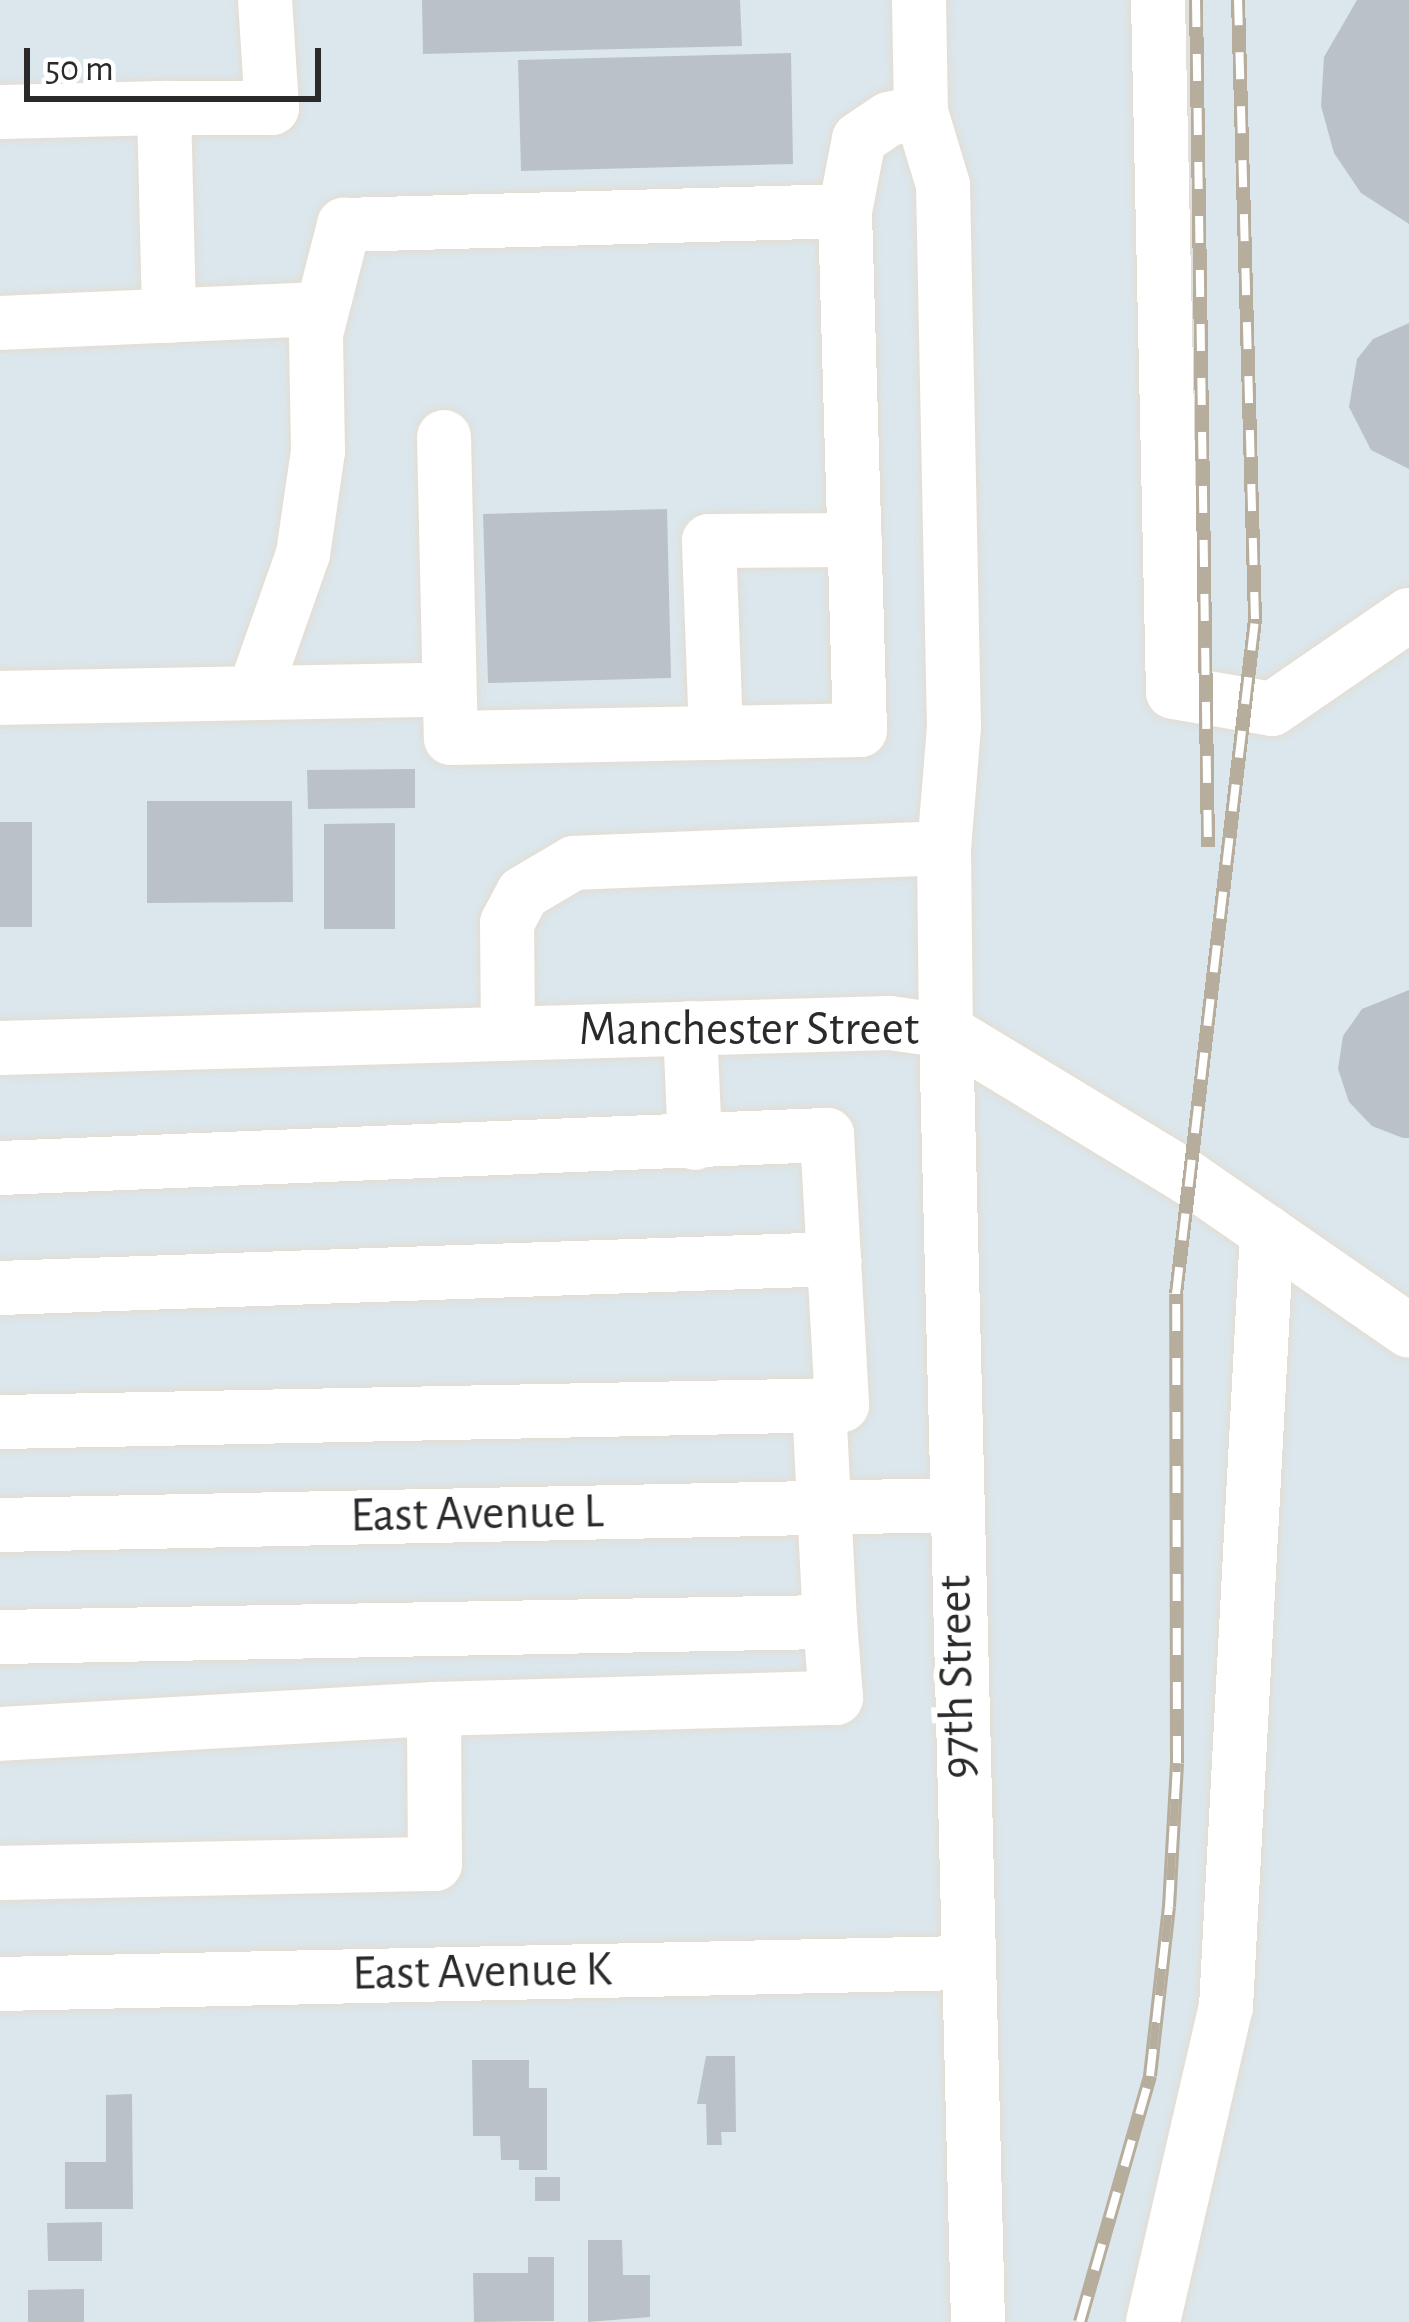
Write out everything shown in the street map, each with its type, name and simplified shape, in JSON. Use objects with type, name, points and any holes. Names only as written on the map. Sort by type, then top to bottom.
[{"type":"street","points":[[0,112],[272,108],[265,0]]},
{"type":"street","name":"97th Street","points":[[919,0],[921,112],[943,185],[954,727],[944,848],[946,1031],[964,1963],[978,2322]]},
{"type":"street","points":[[1158,0],[1173,692],[1272,709],[1409,615]]},
{"type":"street","points":[[141,109],[169,316]]},
{"type":"street","points":[[444,437],[451,738],[860,730],[845,211],[859,140],[889,119],[921,112]]},
{"type":"street","points":[[254,693],[303,554],[318,451],[321,309],[344,225],[845,211]]},
{"type":"street","points":[[0,323],[321,309]]},
{"type":"street","points":[[716,733],[709,541],[855,540]]},
{"type":"street","points":[[0,698],[422,690]]},
{"type":"street","points":[[508,1034],[507,923],[523,893],[574,863],[944,848]]},
{"type":"street","name":"Manchester Street","points":[[0,1048],[890,1023],[946,1031],[1267,1232],[1409,1331]]},
{"type":"street","points":[[690,1028],[695,1143]]},
{"type":"street","points":[[0,1168],[827,1136],[842,1406],[0,1422]]},
{"type":"street","points":[[1153,2322],[1226,2007],[1267,1232]]},
{"type":"street","points":[[0,1288],[834,1259]]},
{"type":"street","points":[[0,1734],[434,1708],[836,1698],[819,1406]]},
{"type":"street","name":"East Avenue L","points":[[0,1525],[954,1504]]},
{"type":"street","points":[[0,1637],[830,1622]]},
{"type":"street","points":[[0,1873],[435,1864],[434,1708]]},
{"type":"street","name":"East Avenue K","points":[[0,1984],[964,1963]]},
{"type":"building","points":[[422,0],[740,0],[742,46],[423,54]]},
{"type":"building","points":[[1357,0],[1409,0],[1409,224],[1361,193],[1334,153],[1321,106],[1324,57]]},
{"type":"building","points":[[791,53],[793,164],[521,171],[518,60]]},
{"type":"building","points":[[1409,323],[1409,469],[1371,450],[1349,407],[1357,359],[1373,339]]},
{"type":"building","points":[[667,509],[671,678],[488,683],[483,514]]},
{"type":"building","points":[[415,769],[415,808],[308,809],[307,770]]},
{"type":"building","points":[[147,801],[292,801],[293,902],[147,903]]},
{"type":"building","points":[[0,822],[32,822],[32,927],[0,927]]},
{"type":"building","points":[[395,823],[395,929],[324,929],[324,824]]},
{"type":"building","points":[[1409,990],[1409,1138],[1403,1138],[1372,1126],[1349,1102],[1338,1069],[1343,1036],[1362,1009]]},
{"type":"building","points":[[706,2056],[735,2056],[736,2132],[721,2132],[722,2145],[707,2145],[706,2104],[697,2104]]},
{"type":"building","points":[[472,2060],[529,2060],[529,2088],[547,2088],[547,2170],[519,2170],[519,2160],[501,2160],[500,2136],[473,2136]]},
{"type":"building","points":[[132,2094],[133,2209],[65,2209],[65,2162],[106,2162],[106,2095]]},
{"type":"building","points":[[535,2177],[560,2177],[560,2201],[535,2201]]},
{"type":"building","points":[[102,2222],[102,2261],[48,2261],[47,2223]]},
{"type":"building","points":[[588,2240],[622,2240],[623,2275],[650,2275],[650,2317],[588,2322]]},
{"type":"building","points":[[528,2257],[554,2257],[554,2321],[474,2322],[473,2273],[528,2273]]},
{"type":"building","points":[[84,2289],[84,2322],[28,2322],[28,2290]]},
{"type":"railway","points":[[1196,0],[1208,847]]},
{"type":"railway","points":[[1080,2322],[1150,2076],[1169,1907],[1177,1763],[1176,1294],[1255,619],[1238,0]]}]
